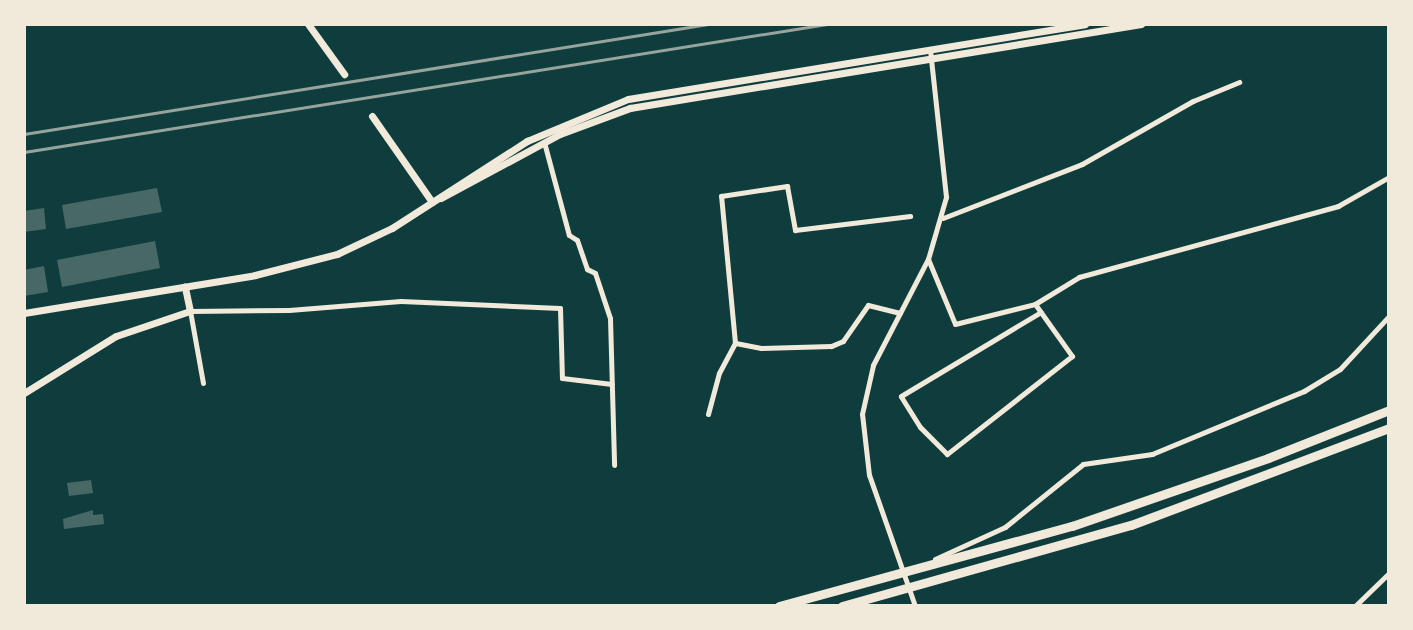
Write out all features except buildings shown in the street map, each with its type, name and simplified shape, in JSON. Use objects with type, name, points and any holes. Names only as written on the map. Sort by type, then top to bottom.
[{"type":"main road","points":[[779,606],[1072,526],[1268,458],[1389,410]]},
{"type":"main road","points":[[842,606],[1077,542],[1389,428]]},
{"type":"street","points":[[308,24],[344,74]]},
{"type":"street","points":[[931,55],[1085,24]]},
{"type":"street","points":[[24,313],[185,287],[337,254],[543,138],[642,96],[1141,24]]},
{"type":"street","points":[[915,606],[869,475],[862,424],[868,378],[928,259],[942,219],[947,179],[931,55]]},
{"type":"street","points":[[942,219],[1082,164],[1193,101],[1239,82]]},
{"type":"street","points":[[372,116],[432,202]]},
{"type":"street","points":[[543,138],[569,235],[577,240],[587,269],[595,273],[610,318],[614,465]]},
{"type":"street","points":[[928,259],[955,324],[1035,304],[1079,277],[1338,206],[1389,177]]},
{"type":"street","points":[[708,414],[719,373],[735,343],[721,196],[787,186],[795,230],[910,216]]},
{"type":"street","points":[[1389,253],[1389,278]]},
{"type":"street","points":[[185,287],[203,383]]},
{"type":"street","points":[[24,393],[116,336],[190,311],[289,310],[401,301],[560,308],[562,378],[612,384]]},
{"type":"street","points":[[1035,304],[1041,312],[1072,356],[947,454],[920,427],[901,396],[1041,312]]},
{"type":"street","points":[[735,343],[761,348],[831,346],[843,341],[868,305],[900,313]]},
{"type":"street","points":[[901,569],[998,532],[1083,464],[1152,454],[1304,391],[1340,369],[1389,316]]},
{"type":"street","points":[[1355,606],[1389,573]]},
{"type":"railway","points":[[24,134],[708,24]]},
{"type":"railway","points":[[24,152],[827,24]]}]
